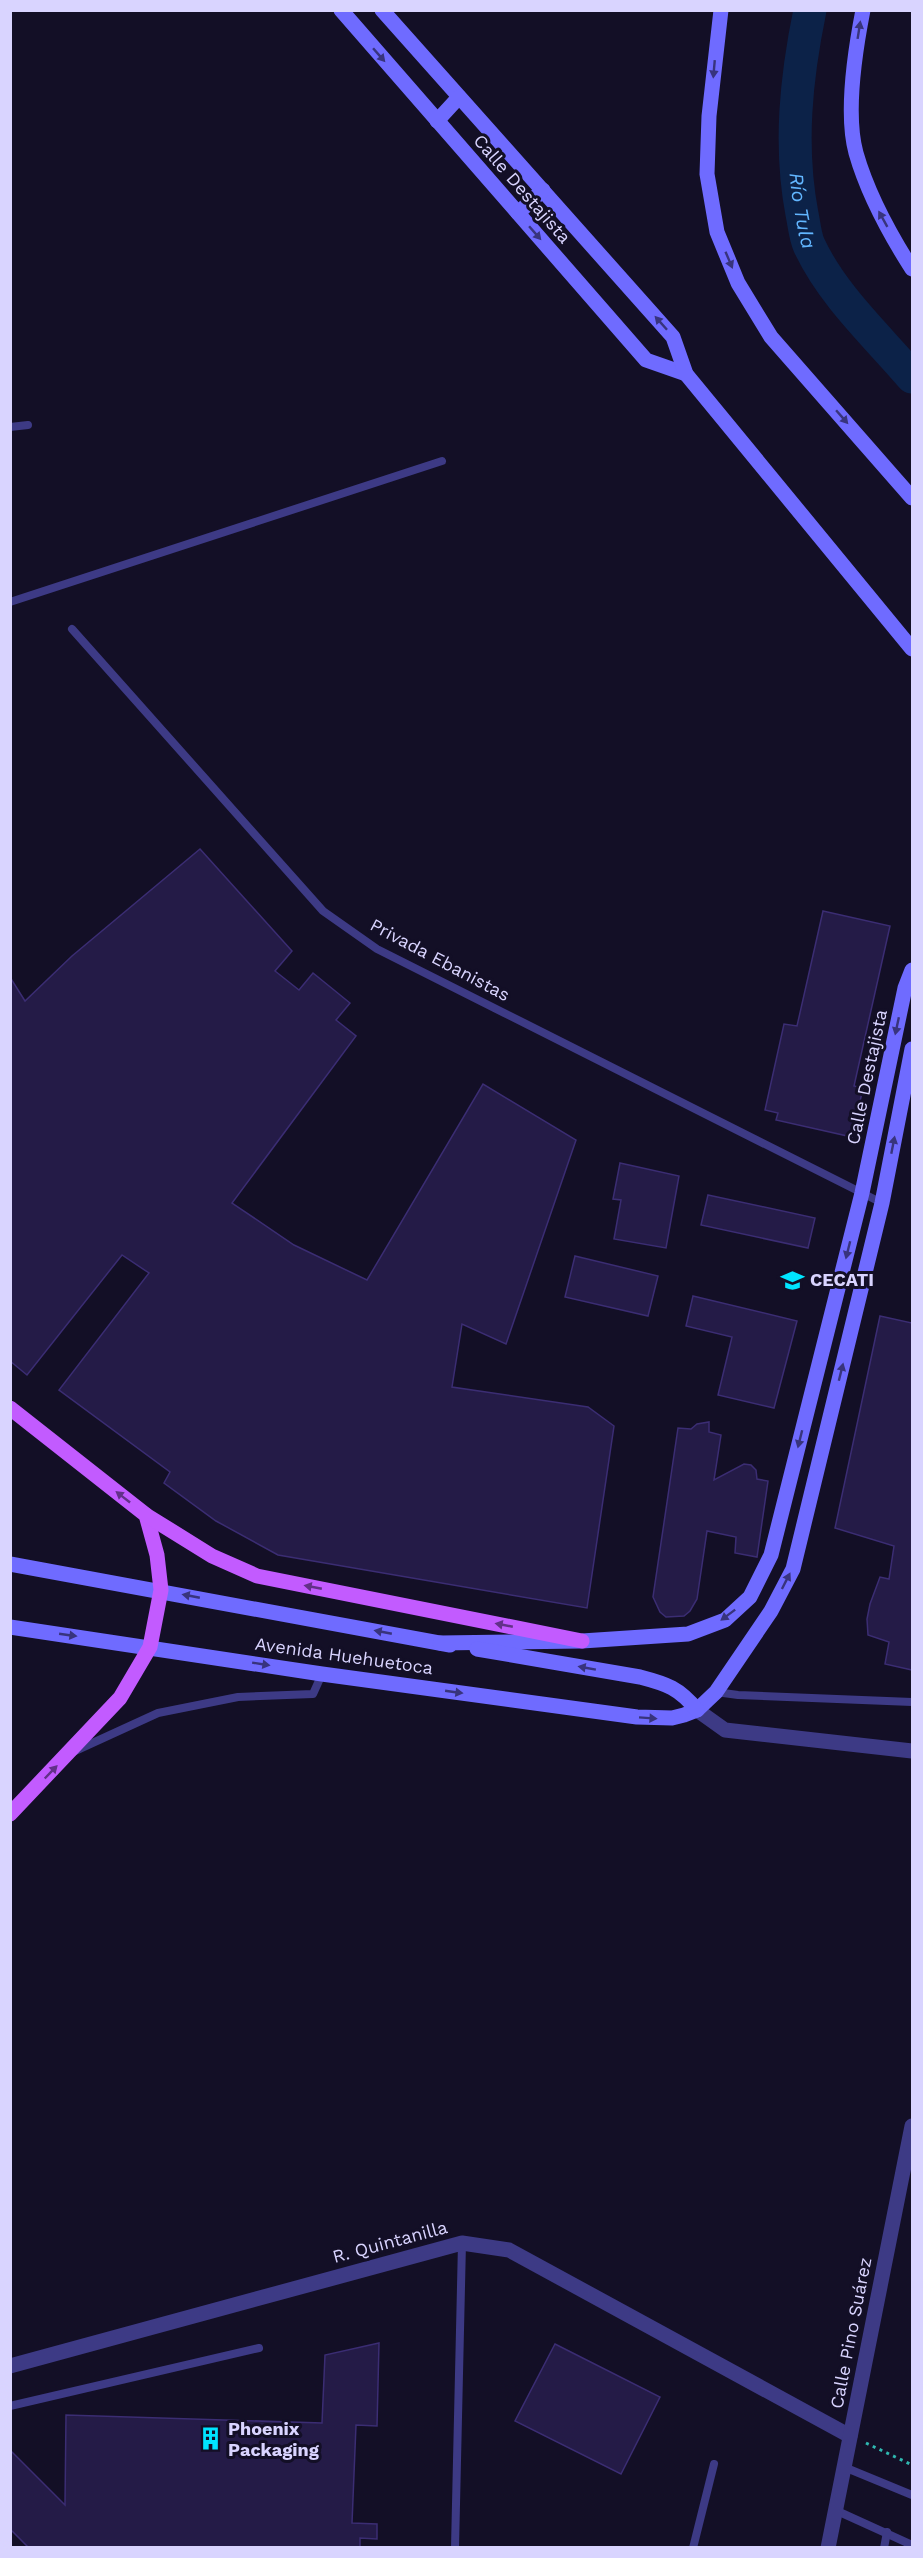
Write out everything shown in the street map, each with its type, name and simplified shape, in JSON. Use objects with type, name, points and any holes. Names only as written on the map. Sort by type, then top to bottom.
[{"type":"main road","name":"Calle Destajista","points":[[341,10],[646,360],[686,374]]},
{"type":"main road","name":"Calle Destajista","points":[[382,10],[673,337],[686,374],[912,649]]},
{"type":"main road","points":[[721,10],[709,116],[707,174],[717,232],[738,283],[771,337],[912,498]]},
{"type":"main road","points":[[863,10],[851,96],[855,152],[879,213],[912,269]]},
{"type":"main road","points":[[437,121],[459,97]]},
{"type":"main road","points":[[518,213],[543,190]]},
{"type":"main road","name":"Calle Destajista","points":[[440,1643],[582,1641],[688,1634],[725,1620],[750,1597],[771,1555],[862,1193],[905,988],[912,970]]},
{"type":"main road","points":[[440,1643],[649,1679],[666,1684],[683,1694],[697,1710],[716,1692],[771,1611],[793,1569],[882,1203],[912,1049]]},
{"type":"main road","points":[[10,1408],[146,1515],[212,1556],[257,1576],[582,1641]]},
{"type":"main road","points":[[10,1814],[120,1698],[150,1647],[161,1590],[157,1555],[146,1515]]},
{"type":"main road","name":"Avenida Huehuetoca","points":[[10,1564],[440,1643]]},
{"type":"main road","name":"Avenida Huehuetoca","points":[[10,1628],[638,1717],[672,1718],[697,1710]]},
{"type":"street","points":[[697,1710],[725,1730],[912,1751]]},
{"type":"street","name":"Calle Pino Suárez","points":[[828,2547],[912,2126]]},
{"type":"street","name":"R. Quintanilla","points":[[10,2366],[462,2243],[509,2250],[850,2436]]},
{"type":"lane","points":[[10,428],[28,425]]},
{"type":"lane","points":[[10,602],[442,461]]},
{"type":"lane","name":"Privada Ebanistas","points":[[72,629],[323,911],[377,949],[882,1203]]},
{"type":"lane","points":[[69,1753],[158,1713],[238,1697],[313,1694],[322,1674]]},
{"type":"lane","points":[[716,1692],[738,1695],[912,1702]]},
{"type":"lane","points":[[455,2547],[462,2243]]},
{"type":"lane","points":[[10,2406],[259,2348]]},
{"type":"lane","points":[[693,2547],[714,2464]]},
{"type":"lane","points":[[844,2467],[912,2495]]},
{"type":"lane","points":[[835,2510],[912,2545]]},
{"type":"lane","points":[[884,2547],[887,2532]]},
{"type":"path","points":[[850,2436],[912,2465]]},
{"type":"building","points":[[200,849],[292,951],[275,971],[299,990],[313,973],[350,1003],[336,1020],[356,1036],[232,1203],[294,1245],[367,1280],[483,1084],[576,1140],[506,1344],[462,1324],[452,1387],[588,1407],[614,1426],[587,1608],[278,1555],[216,1521],[164,1483],[170,1472],[59,1390],[149,1273],[122,1255],[27,1375],[10,1361],[10,977],[25,1001],[72,956]]},
{"type":"building","points":[[823,911],[890,926],[854,1086],[863,1088],[852,1137],[776,1120],[778,1113],[765,1110],[784,1024],[797,1026]]},
{"type":"building","points":[[620,1163],[679,1176],[666,1248],[614,1239],[621,1200],[613,1199]]},
{"type":"building","points":[[708,1195],[815,1218],[808,1248],[701,1225]]},
{"type":"building","points":[[575,1256],[658,1276],[648,1316],[565,1297]]},
{"type":"building","points":[[693,1296],[797,1321],[774,1408],[718,1395],[732,1337],[686,1326]]},
{"type":"building","points":[[880,1316],[912,1323],[912,1670],[885,1664],[889,1642],[868,1635],[867,1619],[870,1604],[880,1577],[889,1579],[894,1546],[835,1528]]},
{"type":"building","points":[[709,1422],[709,1432],[721,1435],[714,1480],[744,1464],[751,1465],[756,1470],[757,1479],[768,1481],[757,1557],[735,1553],[736,1537],[707,1531],[697,1599],[684,1616],[666,1617],[660,1612],[653,1597],[678,1428],[691,1429],[697,1424]]},
{"type":"building","name":"Phoenix Packaging","points":[[379,2343],[377,2426],[356,2425],[352,2523],[377,2524],[377,2539],[360,2538],[360,2547],[28,2547],[10,2529],[10,2450],[65,2505],[66,2415],[322,2423],[325,2355]]},
{"type":"building","points":[[555,2344],[660,2397],[621,2474],[515,2421]]},
{"type":"waterway","name":"Río Tula","points":[[810,10],[798,86],[795,138],[798,188],[806,238],[842,298],[912,377]]},
{"type":"place","name":"CECATI","points":[[792,1280]]},
{"type":"place","name":"Phoenix Packaging","points":[[210,2439]]}]
